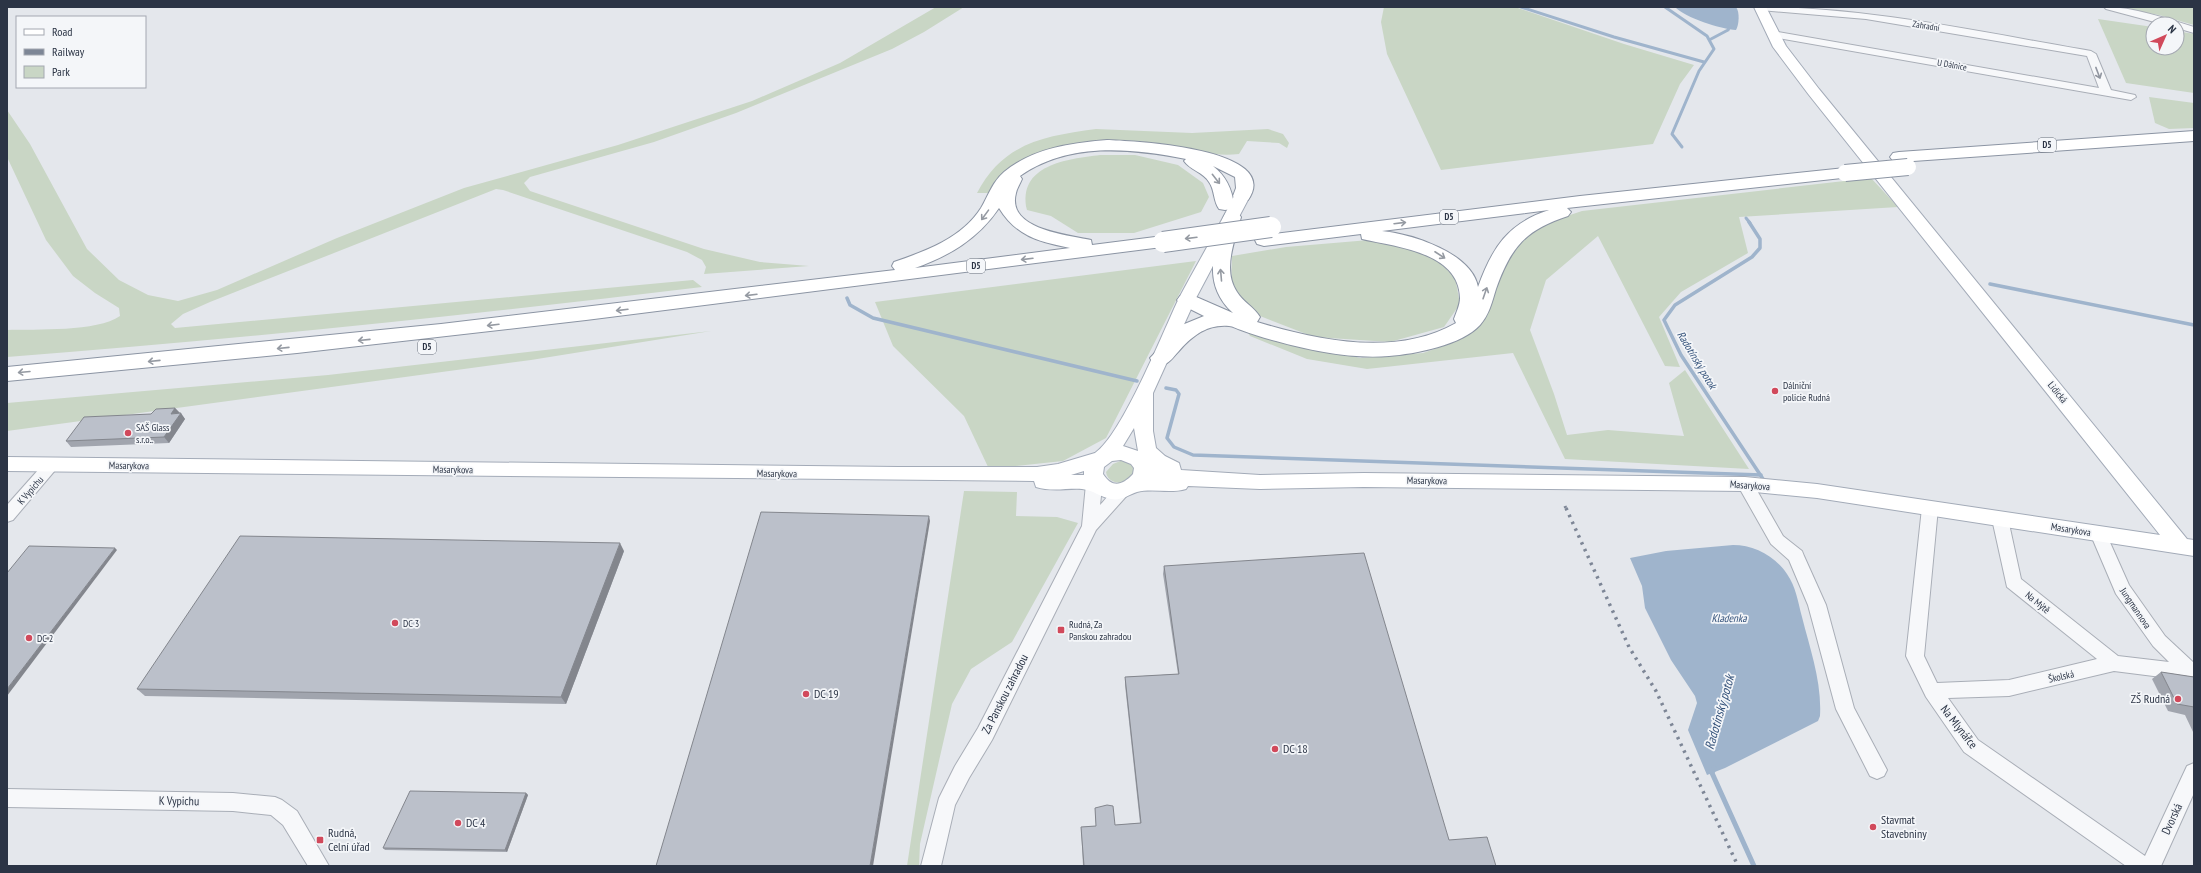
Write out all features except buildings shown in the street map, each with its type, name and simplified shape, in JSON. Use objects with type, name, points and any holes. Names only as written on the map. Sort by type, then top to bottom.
[{"type":"highway","name":"D5","points":[[1268,234],[1458,203],[2194,136]]},
{"type":"highway","points":[[1144,147],[1182,156],[1204,167],[1220,184],[1229,211],[1220,266],[1221,280],[1225,292],[1242,319]]},
{"type":"highway","points":[[790,290],[884,271],[917,261],[939,252],[976,226],[987,212],[1007,178],[1027,165],[1048,155],[1085,148],[1144,147],[1184,153],[1232,168],[1242,175],[1246,181],[1242,196]]},
{"type":"highway","name":"D5","points":[[1903,162],[2194,147]]},
{"type":"highway","points":[[1027,165],[1011,183],[1006,200],[1013,217],[1026,228],[1049,238],[1080,244],[1161,248]]},
{"type":"highway","name":"D5","points":[[7,388],[427,346],[676,317],[1268,234],[1633,195],[1841,168]]},
{"type":"highway","points":[[1187,300],[1212,312],[1242,319],[1293,337],[1336,347],[1383,350],[1416,346],[1454,333],[1468,325],[1476,317],[1502,251],[1511,239],[1522,229],[1552,214],[1633,195]]},
{"type":"highway","points":[[1268,234],[1381,236],[1406,240],[1434,251],[1457,268],[1470,289],[1470,308],[1454,333]]},
{"type":"highway","name":"D5","points":[[7,374],[415,334],[1161,248]]},
{"type":"highway","points":[[1160,358],[1194,325],[1212,319],[1242,319]]},
{"type":"main road","name":"Lidická","points":[[1760,7],[1772,34],[1780,47],[1934,238],[2188,547]]},
{"type":"main road","points":[[1095,488],[1092,472],[1102,457],[1118,439],[1146,388],[1229,211],[1242,196]]},
{"type":"main road","points":[[1146,388],[1143,412],[1147,449],[1156,459],[1171,468],[1199,474],[1250,476],[1302,481]]},
{"type":"main road","points":[[1134,474],[1135,433],[1143,412]]},
{"type":"main road","name":"Masarykova","points":[[7,464],[898,474],[1038,474],[1058,471],[1118,453],[1134,474],[1173,484],[1250,487],[1302,481],[1364,480],[1745,484],[1817,491],[2188,547]]},
{"type":"main road","name":"Masarykova","points":[[898,474],[939,479],[1058,482],[1078,489],[1095,488],[1109,490],[1134,474]]},
{"type":"street","name":"Zahradní","points":[[1760,7],[1866,16],[2091,54],[2106,92]]},
{"type":"street","points":[[2109,7],[2145,17]]},
{"type":"street","name":"U Dálnice","points":[[1772,34],[2131,97]]},
{"type":"street","name":"K Vypichu","points":[[7,516],[52,464]]},
{"type":"street","name":"Za Panskou zahradou","points":[[931,866],[946,804],[962,772],[985,734],[1090,526],[1134,474]]},
{"type":"street","points":[[1745,484],[1777,540],[1796,556],[1817,605],[1846,709],[1877,770]]},
{"type":"street","name":"Za Panskou zahradou","points":[[1090,526],[1089,519],[1095,488]]},
{"type":"street","name":"Na Mlynářce","points":[[1930,508],[1915,656],[1932,691],[1971,746],[2143,866]]},
{"type":"street","name":"Na Mýtě","points":[[2000,519],[2012,582],[2114,663]]},
{"type":"street","name":"Jungmannova","points":[[2098,534],[2122,589],[2159,641],[2193,672]]},
{"type":"street","name":"Školská","points":[[1932,691],[2009,688],[2114,663],[2193,672]]},
{"type":"street","name":"Dvorská","points":[[2151,866],[2194,772]]},
{"type":"street","name":"K Vypichu","points":[[7,798],[233,802],[275,806],[290,818],[319,866]]},
{"type":"green space","points":[[936,7],[964,7],[924,32],[892,49],[736,113],[654,142],[530,177],[524,183],[530,191],[704,249],[760,262],[809,266],[704,274],[706,267],[702,260],[687,252],[503,190],[496,189],[210,302],[183,314],[171,324],[175,328],[693,280],[702,287],[354,326],[7,357],[7,330],[66,329],[97,325],[120,316],[119,308],[95,293],[73,276],[46,240],[7,157],[7,110],[30,144],[87,249],[119,280],[148,295],[178,301],[217,290],[337,238],[464,188],[618,145],[752,101],[840,63]]},
{"type":"green space","points":[[1384,7],[1515,7],[1624,44],[1694,65],[1680,84],[1653,144],[1441,170],[1387,54],[1381,22]]},
{"type":"green space","points":[[2114,7],[2194,7],[2194,25],[2185,22],[2185,16],[2159,15]]},
{"type":"green space","points":[[2098,19],[2145,26],[2145,56],[2185,56],[2185,32],[2194,34],[2194,93],[2126,83]]},
{"type":"green space","points":[[2149,97],[2194,103],[2194,128],[2169,129],[2155,123]]},
{"type":"green space","points":[[1096,129],[1192,133],[1268,129],[1283,134],[1289,143],[1287,148],[1279,143],[1247,141],[1239,154],[1222,155],[1145,142],[1085,142],[1055,148],[1033,155],[1013,169],[992,193],[977,193],[987,176],[999,163],[1012,153],[1042,139]]},
{"type":"green space","points":[[1100,155],[1135,155],[1178,165],[1203,183],[1209,197],[1201,212],[1134,233],[1078,233],[1051,216],[1027,210],[1026,195],[1030,183],[1037,174],[1047,167],[1060,162]]},
{"type":"green space","points":[[1871,178],[1898,207],[1739,217],[1748,253],[1681,292],[1659,317],[1680,367],[1665,366],[1598,236],[1546,280],[1530,330],[1554,394],[1567,435],[1608,430],[1684,436],[1669,383],[1685,370],[1749,469],[1565,459],[1513,353],[1367,369],[1307,359],[1250,336],[1246,329],[1360,358],[1423,353],[1449,344],[1469,332],[1512,246],[1534,227],[1582,211]]},
{"type":"green space","points":[[1381,239],[1429,253],[1455,277],[1460,304],[1444,327],[1390,342],[1314,337],[1260,316],[1231,290],[1232,256],[1286,247]]},
{"type":"green space","points":[[1196,261],[1106,438],[1063,461],[989,469],[964,416],[893,346],[875,302]]},
{"type":"green space","points":[[711,331],[531,360],[7,431],[7,403],[328,375]]},
{"type":"green space","points":[[1123,460],[1132,464],[1136,474],[1123,483],[1112,481],[1108,478],[1106,472],[1113,464]]},
{"type":"green space","points":[[964,491],[1017,492],[1016,516],[1057,517],[1078,523],[1012,642],[971,669],[952,704],[920,844],[919,866],[907,866]]},
{"type":"water","points":[[1675,7],[1736,7],[1739,15],[1737,28],[1736,30],[1729,29],[1695,19]]},
{"type":"water","name":"Kladenka","points":[[1733,545],[1756,549],[1770,557],[1782,568],[1793,584],[1815,666],[1819,691],[1820,716],[1818,721],[1725,768],[1707,775],[1688,730],[1697,703],[1695,696],[1671,660],[1645,608],[1642,586],[1630,558],[1666,551]]},
{"type":"waterway","points":[[1521,7],[1614,37],[1704,62]]},
{"type":"waterway","name":"Radotínský potok","points":[[1665,7],[1707,36],[1714,49],[1699,71],[1672,134],[1682,147]]},
{"type":"waterway","points":[[1711,39],[1728,30],[1730,26]]},
{"type":"waterway","name":"Radotínský potok","points":[[1746,218],[1750,223]]},
{"type":"waterway","name":"Radotínský potok","points":[[1749,222],[1760,239],[1760,248],[1752,257],[1675,305],[1664,320],[1681,355],[1760,475]]},
{"type":"waterway","points":[[1990,284],[2194,325]]},
{"type":"waterway","points":[[847,298],[850,305],[873,318],[1137,381]]},
{"type":"waterway","points":[[1166,388],[1176,390],[1179,394],[1167,438],[1174,447],[1193,455],[1760,475]]},
{"type":"waterway","name":"Radotínský potok","points":[[1760,475],[1763,479]]},
{"type":"waterway","name":"Radotínský potok","points":[[1714,768],[1712,773],[1754,866]]},
{"type":"railway","points":[[1566,508],[1629,647],[1656,691],[1738,866]]},
{"type":"place","name":"Dálniční policie Rudná","points":[[1775,391]]},
{"type":"place","name":"SAŠ Glass s.r.o..","points":[[128,433]]},
{"type":"place","name":"DC 3","points":[[395,623]]},
{"type":"place","name":"Rudná, Za Panskou zahradou","points":[[1061,630]]},
{"type":"place","name":"DC 2","points":[[29,638]]},
{"type":"place","name":"DC 19","points":[[806,694]]},
{"type":"place","name":"ZŠ Rudná","points":[[2178,699]]},
{"type":"place","name":"DC 18","points":[[1275,749]]},
{"type":"place","name":"DC 4","points":[[458,823]]},
{"type":"place","name":"Stavmat Stavebniny","points":[[1873,827]]},
{"type":"place","name":"Rudná, Celní úřad","points":[[320,840]]}]
